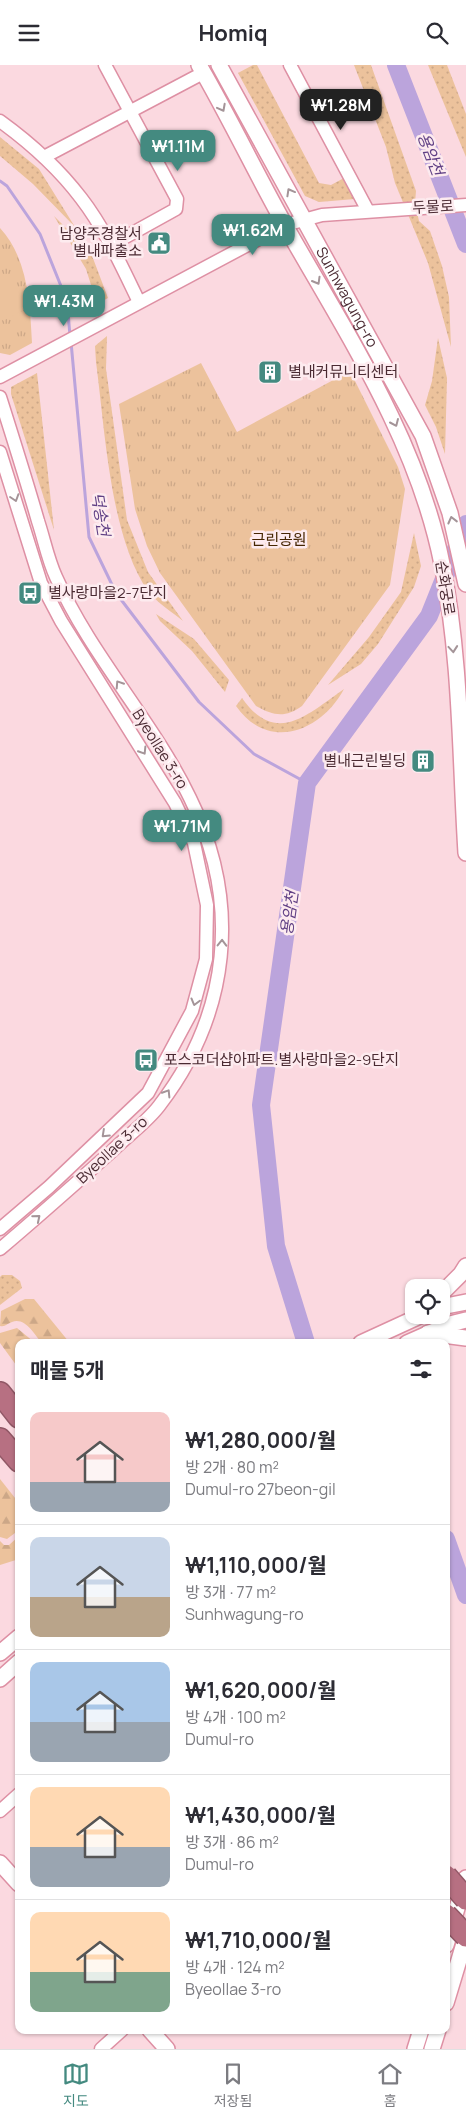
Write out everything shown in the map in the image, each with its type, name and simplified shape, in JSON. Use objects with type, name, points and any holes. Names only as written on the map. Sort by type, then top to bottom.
[{"type":"highway","points":[[0,1393],[15,1412]]},
{"type":"highway","points":[[0,1439],[15,1456]]},
{"type":"highway","points":[[450,1881],[466,1899]]},
{"type":"highway","points":[[450,1919],[466,1937]]},
{"type":"street","points":[[105,65],[176,199],[176,209],[111,245]]},
{"type":"street","name":"Sunhwagung-ro","points":[[219,65],[402,395],[429,450]]},
{"type":"street","points":[[290,65],[368,211]]},
{"type":"street","points":[[44,157],[131,111],[201,69]]},
{"type":"street","name":"Sunhwagung-ro","points":[[201,69],[284,225],[385,401],[405,446],[424,498]]},
{"type":"street","points":[[0,121],[44,157],[81,198],[111,245],[139,302]]},
{"type":"street","name":"두물로","points":[[0,377],[284,225],[322,215],[400,208],[466,205]]},
{"type":"street","name":"Byeollae 3-ro","points":[[0,397],[56,576],[93,645],[190,797],[215,861],[221,891],[222,918],[220,975],[209,1016],[200,1037],[159,1105],[60,1199],[0,1249]]},
{"type":"street","name":"순화궁로","points":[[429,450],[450,513],[466,585]]},
{"type":"street","name":"Byeollae 3-ro","points":[[0,452],[41,583],[61,621],[175,803],[194,843],[208,905],[206,959],[192,1011],[148,1093],[49,1187],[0,1229]]},
{"type":"street","name":"순화궁로","points":[[424,498],[442,564],[450,618],[456,680],[466,853]]},
{"type":"street","points":[[450,1285],[462,1274],[466,1266]]},
{"type":"street","points":[[450,1305],[466,1302]]},
{"type":"street","points":[[414,1339],[450,1323],[466,1320]]},
{"type":"street","points":[[368,1339],[405,1321]]},
{"type":"street","points":[[427,1332],[466,1338]]},
{"type":"street","points":[[0,1653],[15,1640]]},
{"type":"street","points":[[0,1679],[15,1666]]},
{"type":"street","points":[[0,1811],[15,1798]]},
{"type":"street","points":[[0,1863],[15,1880]]},
{"type":"street","points":[[450,1932],[466,1878]]},
{"type":"street","points":[[450,1990],[466,1937]]},
{"type":"street","points":[[101,2049],[118,2034]]},
{"type":"street","points":[[154,2034],[167,2049]]},
{"type":"street","points":[[415,2049],[420,2034]]},
{"type":"street","points":[[432,2049],[437,2034]]},
{"type":"green space","points":[[253,65],[257,65],[319,183],[331,185],[344,178],[355,199],[319,202],[305,196],[238,73]]},
{"type":"green space","points":[[354,65],[371,65],[416,191],[415,203],[419,221],[430,231],[442,266],[449,297],[451,347],[428,263],[395,183],[386,147]]},
{"type":"green space","points":[[428,65],[447,65],[466,114],[466,157]]},
{"type":"green space","points":[[0,137],[39,169],[75,227],[33,184],[0,156]]},
{"type":"green space","points":[[54,216],[91,253],[108,298],[97,304],[86,269]]},
{"type":"green space","points":[[0,228],[17,253],[22,267],[30,313],[32,343],[10,355],[0,353]]},
{"type":"green space","points":[[14,284],[27,308],[3,321],[0,315],[0,291]]},
{"type":"green space","points":[[107,336],[106,369],[127,520],[148,572],[183,621],[148,591],[135,568],[125,542],[117,512],[106,450],[95,346]]},
{"type":"green space","points":[[438,338],[447,378],[445,454],[436,427],[425,405],[432,381]]},
{"type":"green space","name":"근린공원","points":[[201,363],[237,432],[350,371],[398,467],[405,489],[390,585],[302,706],[285,714],[274,714],[256,706],[160,573],[147,546],[135,509],[119,404]]},
{"type":"green space","points":[[37,373],[54,530],[11,394],[11,387]]},
{"type":"green space","points":[[414,533],[421,566],[414,587],[378,644],[361,664],[328,685],[369,637],[401,592]]},
{"type":"green space","points":[[156,614],[194,639],[229,680],[225,692],[192,651],[160,621]]},
{"type":"green space","points":[[344,689],[334,704],[322,716],[308,725],[293,731],[278,732],[263,729],[249,720],[236,706],[242,698],[255,713],[267,721],[280,723],[305,716]]},
{"type":"green space","points":[[2,1275],[12,1275],[20,1281],[22,1288],[0,1305],[0,1277]]},
{"type":"green space","points":[[25,1299],[34,1299],[67,1339],[39,1339],[29,1327],[17,1321],[0,1326],[1,1311]]},
{"type":"green space","points":[[17,1328],[30,1339],[15,1339],[15,1364],[0,1343],[0,1333]]},
{"type":"green space","points":[[0,1479],[15,1498],[15,1533],[7,1539],[0,1537]]},
{"type":"green space","points":[[15,1540],[15,1560],[0,1565],[0,1541],[4,1545],[9,1545]]},
{"type":"waterway","name":"용암천","points":[[396,65],[466,244]]},
{"type":"waterway","name":"덕송천","points":[[0,181],[7,186],[40,234],[67,301],[70,336]]},
{"type":"waterway","name":"덕송천","points":[[71,342],[89,537],[116,593],[199,702],[254,754],[307,783]]},
{"type":"waterway","name":"용암천","points":[[305,1339],[276,1246],[261,1105],[307,783],[429,616],[466,524]]},
{"type":"waterway","name":"용암천","points":[[450,1550],[466,1595]]},
{"type":"place","name":"남양주경찰서 별내파출소","points":[[159,243]]},
{"type":"place","name":"별내커뮤니티센터","points":[[270,372]]},
{"type":"place","name":"별사랑마을2-7단지","points":[[30,593]]},
{"type":"place","name":"별내근린빌딩","points":[[423,761]]},
{"type":"place","name":"포스코더샵아파트.별사랑마을2-9단지","points":[[146,1060]]}]
